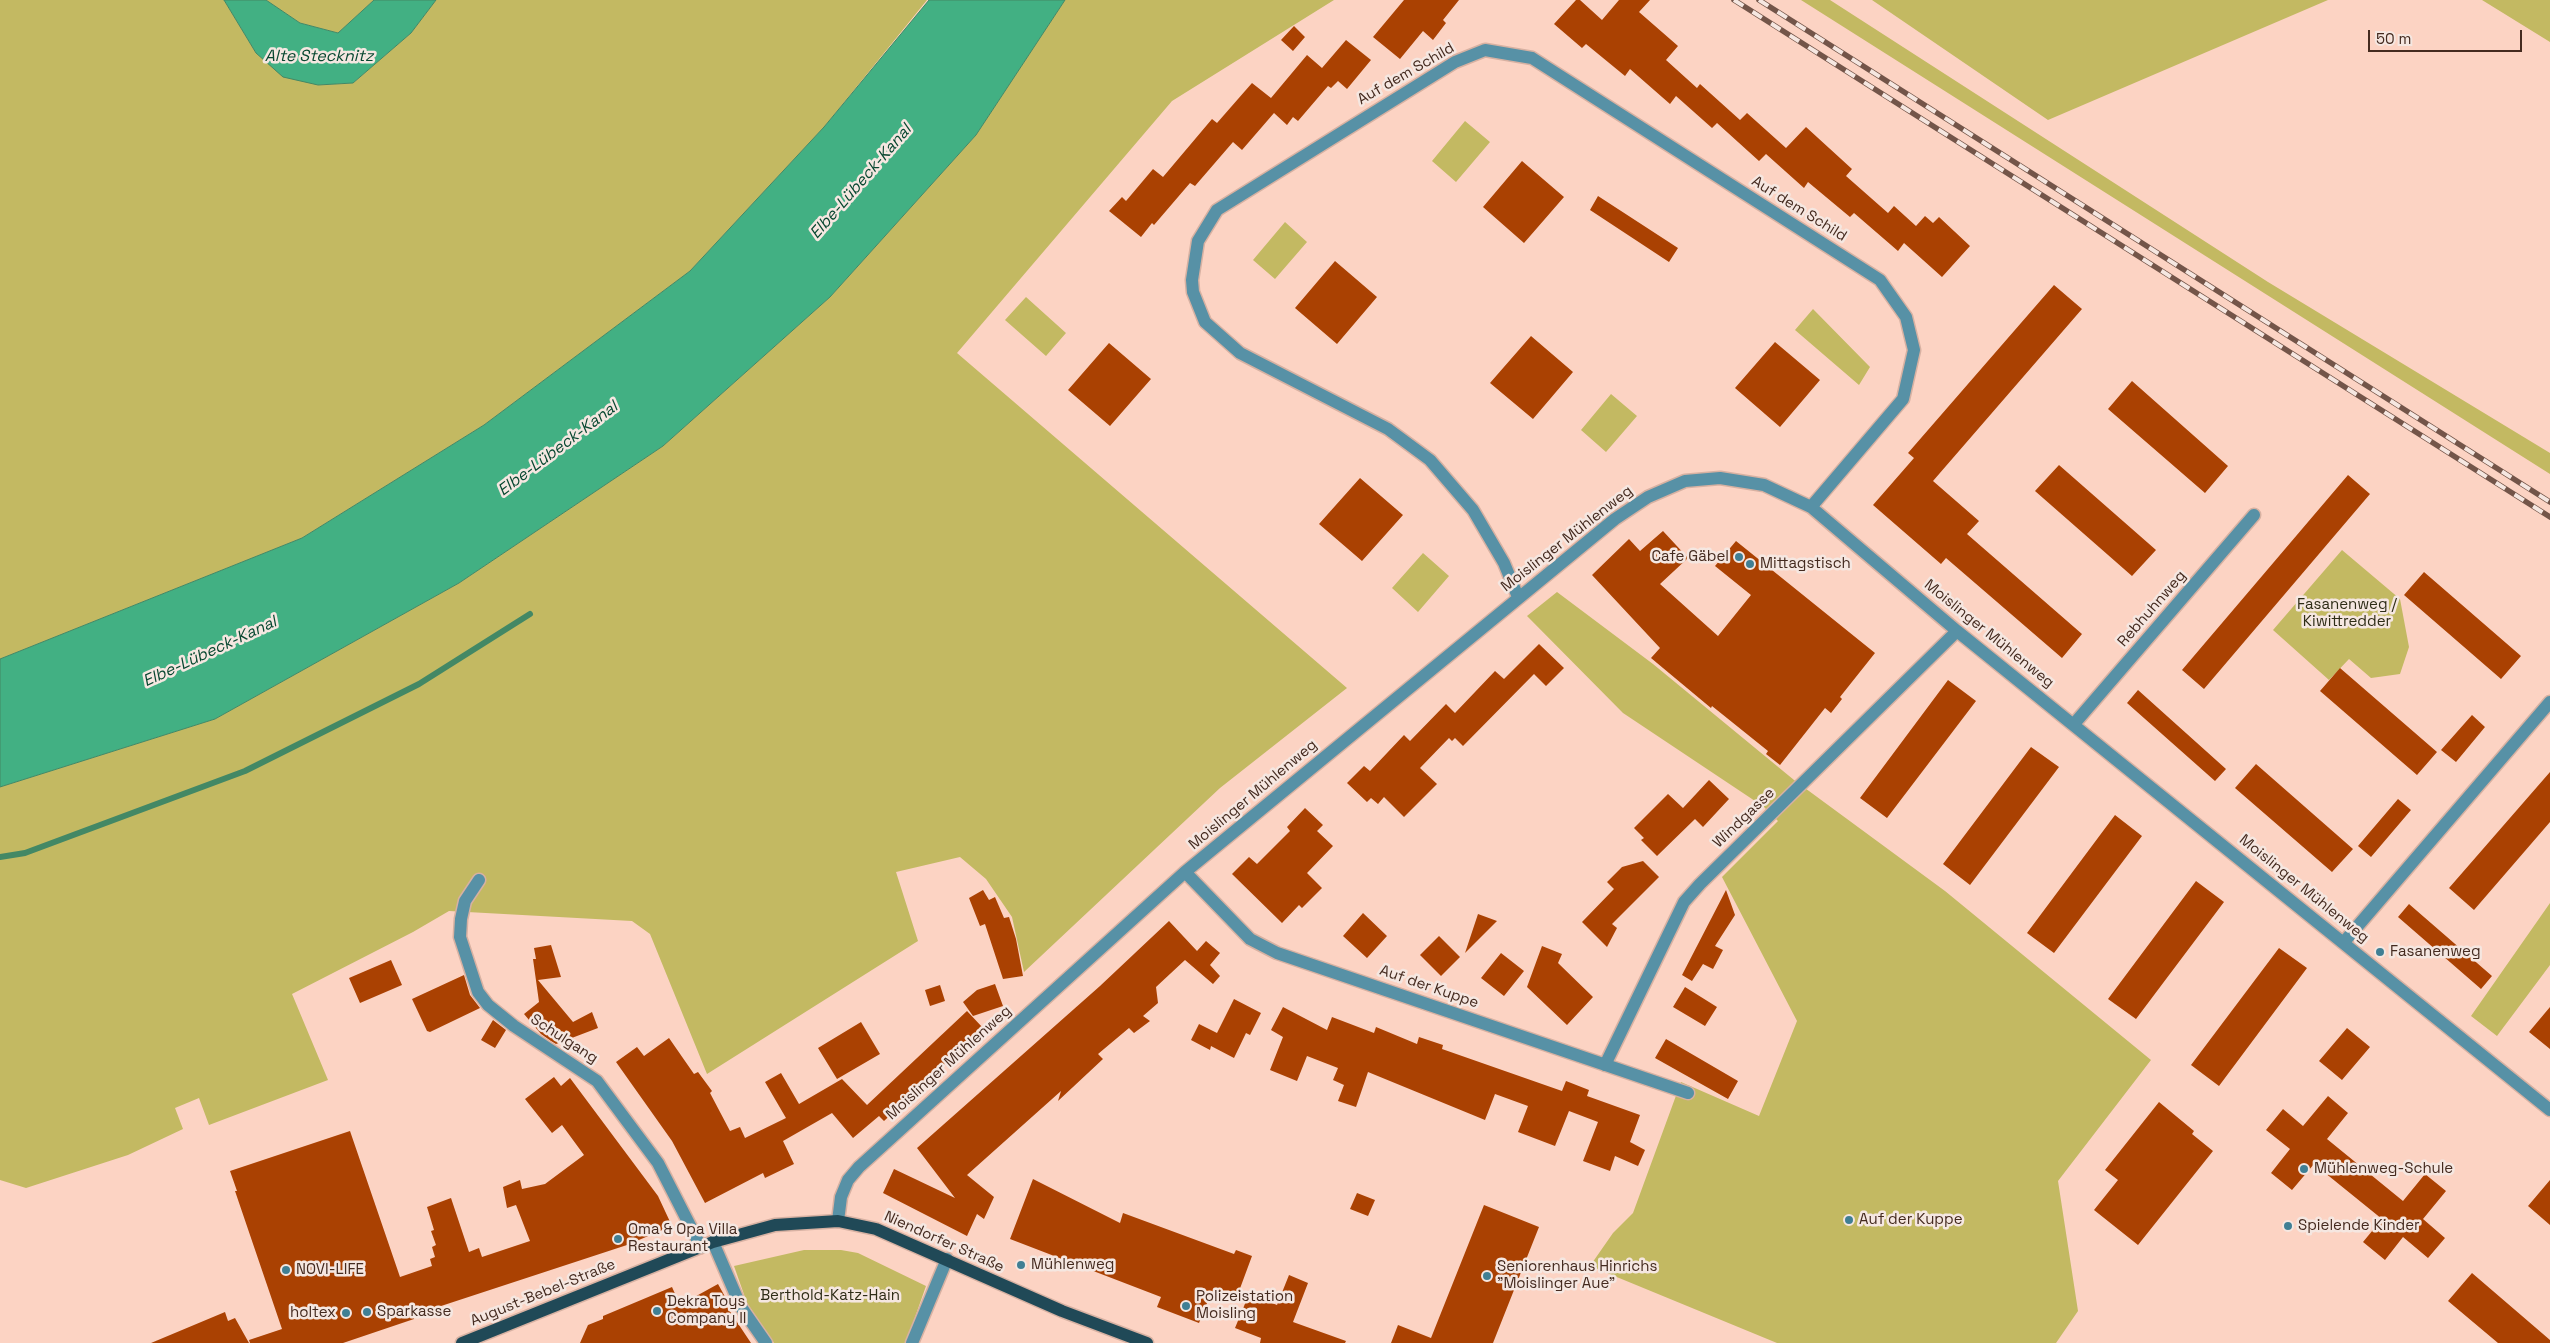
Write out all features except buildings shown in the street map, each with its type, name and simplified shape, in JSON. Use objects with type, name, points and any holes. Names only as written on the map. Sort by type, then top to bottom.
[{"type":"main road","name":"August-Bebel-Straße","points":[[462,1343],[707,1245],[775,1225],[838,1221]]},
{"type":"main road","name":"Niendorfer Straße","points":[[838,1221],[876,1229],[1062,1311],[1147,1343]]},
{"type":"street","name":"Auf dem Schild","points":[[1518,597],[1504,563],[1473,510],[1430,460],[1388,428],[1240,353],[1205,322],[1193,292],[1192,280],[1198,241],[1217,210],[1455,62],[1485,50],[1532,58],[1880,280],[1906,317],[1914,350],[1903,398],[1811,507]]},
{"type":"street","name":"Moislinger Mühlenweg","points":[[838,1221],[841,1197],[848,1180],[859,1167],[1185,872],[1518,597],[1622,514],[1648,497],[1685,481],[1720,478],[1764,485],[1811,507],[1958,631],[2550,1110]]},
{"type":"street","name":"Rebhuhnweg","points":[[2074,724],[2254,515]]},
{"type":"street","name":"Windgasse","points":[[1605,1065],[1684,902],[1700,884],[1958,631]]},
{"type":"street","points":[[2344,942],[2550,702]]},
{"type":"street","name":"Auf der Kuppe","points":[[1185,872],[1250,939],[1277,953],[1688,1094]]},
{"type":"street","name":"Schulgang","points":[[479,880],[465,901],[460,937],[478,992],[488,1004],[514,1026],[597,1081],[658,1163],[707,1245],[741,1307],[766,1343]]},
{"type":"street","points":[[912,1343],[946,1259]]},
{"type":"green space","points":[[0,0],[224,0],[256,53],[318,85],[353,83],[411,33],[436,0],[927,0],[824,127],[690,271],[484,425],[302,538],[0,659]]},
{"type":"green space","points":[[266,0],[374,0],[338,33],[300,23]]},
{"type":"green space","points":[[1065,0],[1334,0],[1172,101],[957,353],[1347,688],[1220,788],[1024,972],[1012,917],[986,879],[960,857],[896,872],[918,941],[707,1074],[650,934],[632,921],[449,911],[413,932],[292,994],[328,1080],[209,1125],[199,1098],[175,1108],[183,1129],[128,1155],[26,1188],[0,1180],[0,787],[215,719],[459,583],[663,446],[830,297],[976,135]]},
{"type":"green space","points":[[1801,0],[1830,0],[2268,282],[2550,453],[2550,474]]},
{"type":"green space","points":[[1872,0],[2328,0],[2048,120]]},
{"type":"green space","points":[[2482,0],[2550,0],[2550,42]]},
{"type":"green space","points":[[1465,121],[1490,142],[1456,182],[1432,161]]},
{"type":"green space","points":[[1285,222],[1307,242],[1275,279],[1253,260]]},
{"type":"green space","points":[[1026,297],[1066,333],[1046,356],[1005,320]]},
{"type":"green space","points":[[1813,309],[1870,367],[1859,385],[1795,330]]},
{"type":"green space","points":[[1611,394],[1637,416],[1606,452],[1581,430]]},
{"type":"green space","name":"Fasanenweg / Kiwittredder","points":[[2342,550],[2400,599],[2409,647],[2400,674],[2371,678],[2349,659],[2329,680],[2273,630]]},
{"type":"green space","points":[[1423,553],[1449,576],[1418,612],[1392,588]]},
{"type":"green space","points":[[1557,592],[1653,664],[1794,780],[1945,891],[2151,1060],[2058,1181],[2078,1311],[2056,1343],[1777,1343],[1590,1266],[1613,1233],[1633,1213],[1681,1082],[1759,1116],[1797,1021],[1722,877],[1778,821],[1764,807],[1623,713],[1527,616]]},
{"type":"green space","points":[[2550,903],[2550,965],[2497,1036],[2471,1016]]},
{"type":"green space","name":"Berthold-Katz-Hain","points":[[804,1250],[841,1250],[858,1253],[926,1286],[906,1343],[774,1343],[747,1303],[734,1266]]},
{"type":"water","name":"Alte Stecknitz","points":[[224,0],[266,0],[300,23],[338,33],[374,0],[436,0],[411,33],[353,83],[318,85],[283,77],[256,53]]},
{"type":"water","name":"Elbe-Lübeck-Kanal","points":[[929,0],[1065,0],[976,135],[830,297],[663,446],[459,583],[215,719],[0,787],[0,659],[302,538],[484,425],[690,271],[824,127]]},
{"type":"waterway","points":[[0,857],[25,853],[245,771],[419,684],[530,614]]},
{"type":"railway","points":[[1734,0],[2550,517]]},
{"type":"railway","points":[[1759,0],[2550,502]]},
{"type":"place","name":"Cafe Gäbel","points":[[1739,557]]},
{"type":"place","name":"Mittagstisch","points":[[1750,564]]},
{"type":"place","name":"Fasanenweg","points":[[2380,952]]},
{"type":"place","name":"Mühlenweg-Schule","points":[[2304,1169]]},
{"type":"place","name":"Auf der Kuppe","points":[[1849,1220]]},
{"type":"place","name":"Spielende Kinder","points":[[2288,1226]]},
{"type":"place","name":"Oma & Opa Villa Restaurant","points":[[618,1239]]},
{"type":"place","name":"Mühlenweg","points":[[1021,1265]]},
{"type":"place","name":"NOVI-LIFE","points":[[286,1270]]},
{"type":"place","name":"Seniorenhaus Hinrichs \"Moislinger Aue\"","points":[[1487,1276]]},
{"type":"place","name":"Polizeistation Moisling","points":[[1186,1306]]},
{"type":"place","name":"Dekra Toys Company II","points":[[657,1311]]},
{"type":"place","name":"Sparkasse","points":[[367,1312]]},
{"type":"place","name":"holtex","points":[[346,1313]]}]
